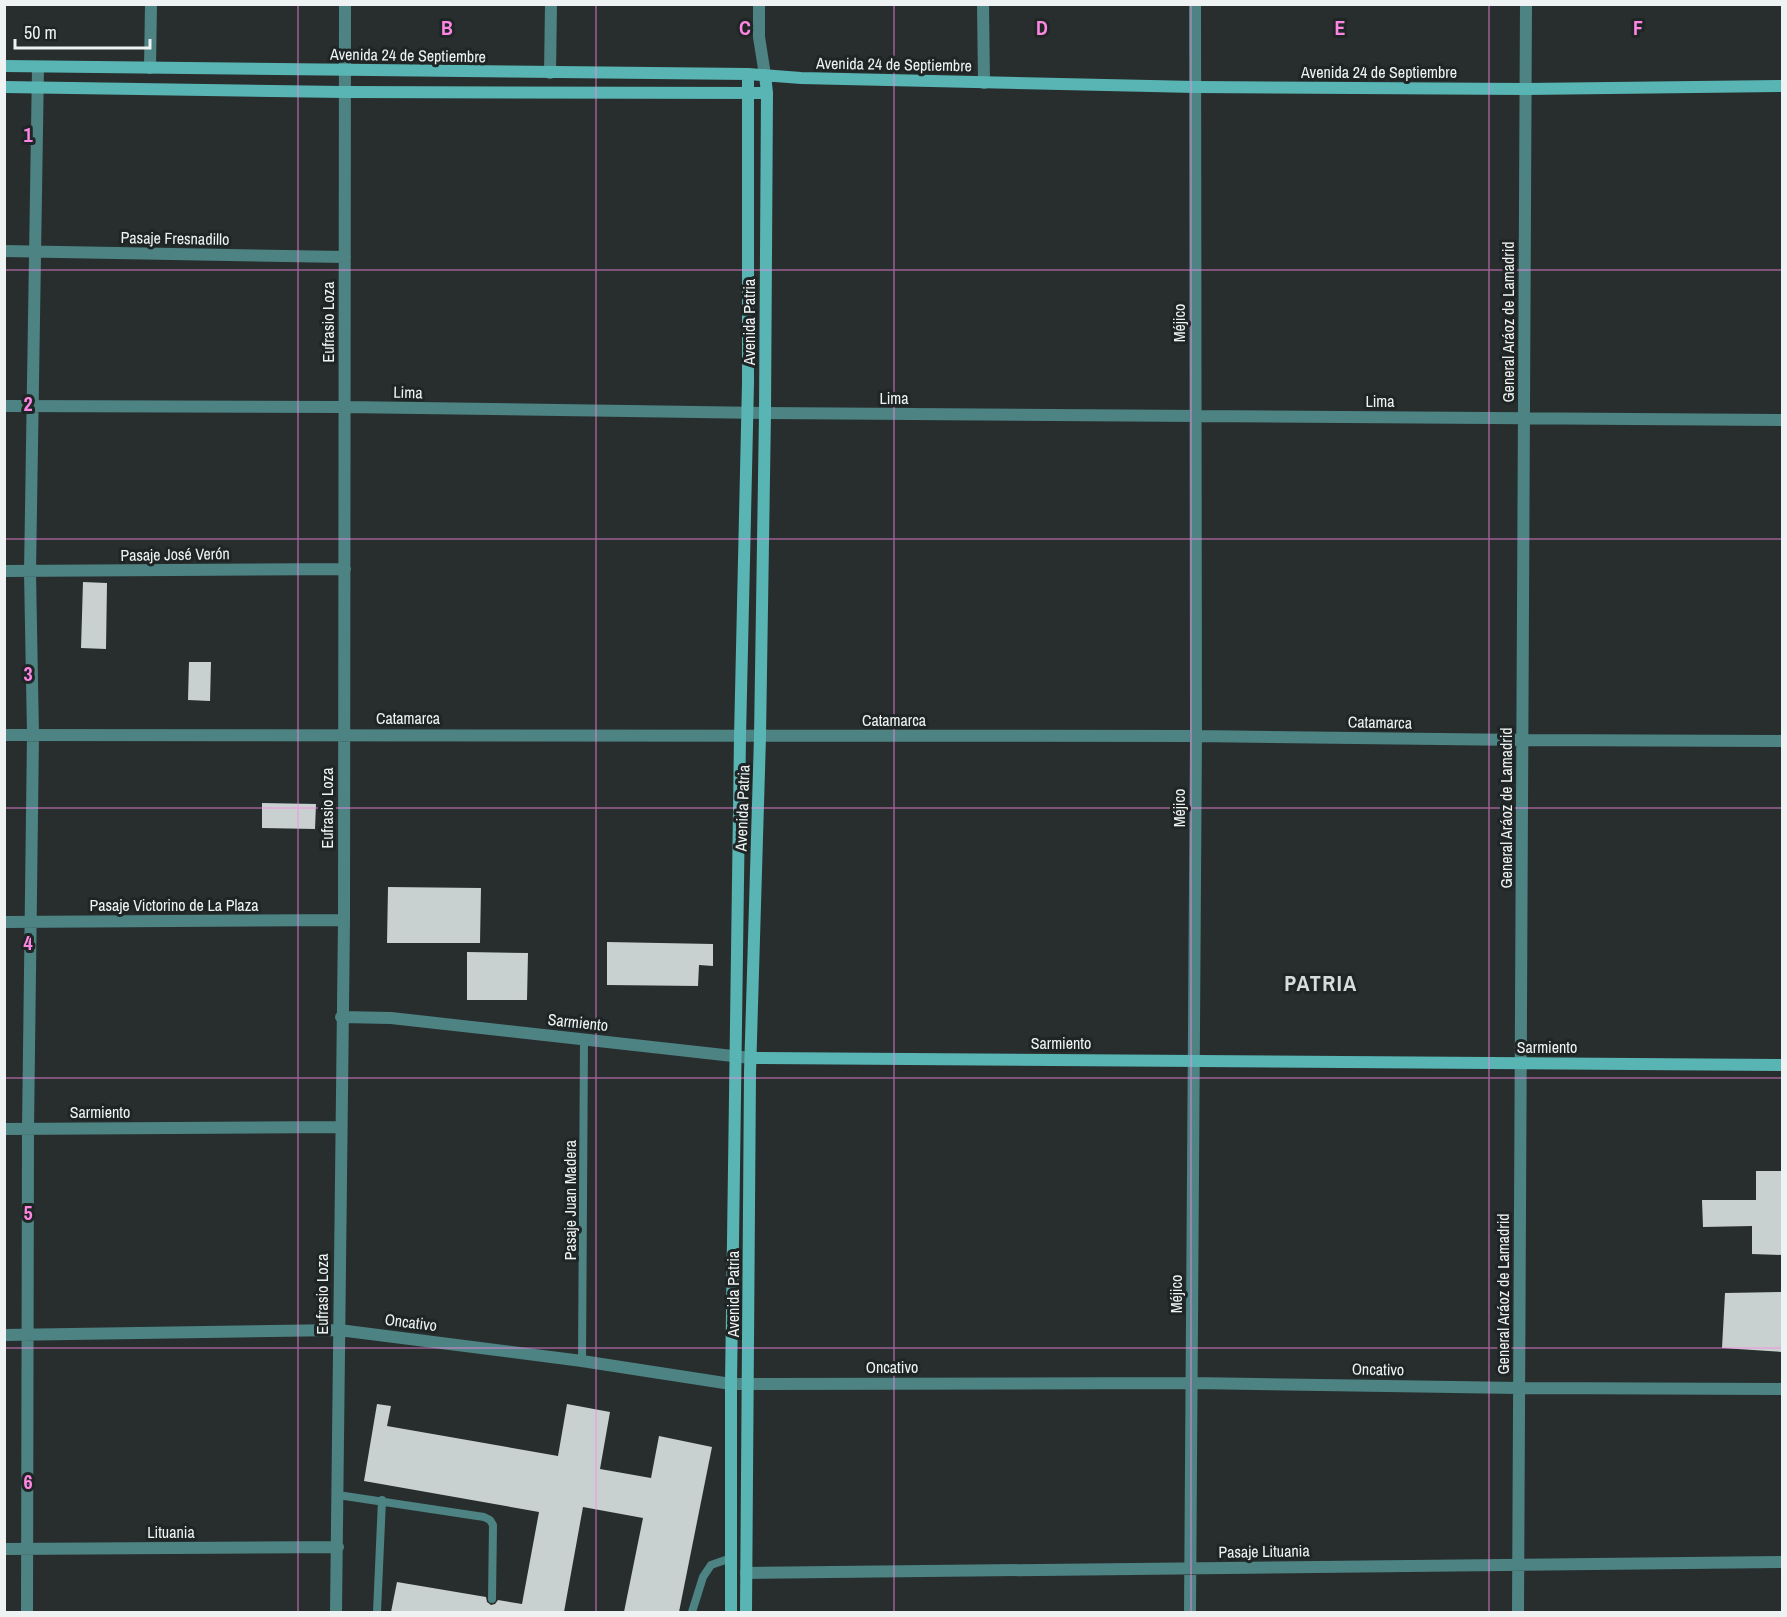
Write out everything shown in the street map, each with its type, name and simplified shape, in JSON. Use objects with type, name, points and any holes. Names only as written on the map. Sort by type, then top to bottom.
[{"type":"main road","name":"Avenida 24 de Septiembre","points":[[4,66],[748,74],[801,78],[1195,87],[1526,89],[1782,86]]},
{"type":"main road","name":"Avenida Patria","points":[[731,1612],[735,1056],[748,413],[748,74]]},
{"type":"main road","name":"Avenida Patria","points":[[746,1612],[751,1058],[760,737],[765,413],[767,93],[765,75]]},
{"type":"main road","points":[[4,87],[343,92],[767,93]]},
{"type":"main road","name":"Sarmiento","points":[[751,1058],[1782,1065]]},
{"type":"street","points":[[150,68],[151,4]]},
{"type":"street","name":"Eufrasio Loza","points":[[336,1612],[341,1017],[344,920],[343,70],[345,4]]},
{"type":"street","points":[[550,73],[551,4]]},
{"type":"street","name":"Avenida Patria","points":[[759,4],[759,37],[765,75]]},
{"type":"street","points":[[982,4],[984,82]]},
{"type":"street","name":"Méjico","points":[[1190,1612],[1197,736],[1195,4]]},
{"type":"street","name":"General Aráoz de Lamadrid","points":[[1518,1612],[1526,4]]},
{"type":"street","points":[[27,1612],[28,1129],[33,735],[30,572],[38,67]]},
{"type":"street","name":"Pasaje Fresnadillo","points":[[4,251],[345,257]]},
{"type":"street","name":"Lima","points":[[4,406],[1782,420]]},
{"type":"street","name":"Pasaje José Verón","points":[[4,572],[345,568]]},
{"type":"street","name":"Catamarca","points":[[4,735],[1197,736],[1782,741]]},
{"type":"street","name":"Pasaje Victorino de La Plaza","points":[[4,922],[344,920]]},
{"type":"street","name":"Sarmiento","points":[[341,1017],[391,1018],[751,1058]]},
{"type":"street","name":"Sarmiento","points":[[4,1129],[340,1127]]},
{"type":"street","name":"Oncativo","points":[[4,1335],[339,1330],[582,1361],[731,1384],[1192,1383],[1782,1389]]},
{"type":"street","name":"Lituania","points":[[4,1549],[338,1547]]},
{"type":"street","name":"Pasaje Lituania","points":[[747,1573],[1782,1562]]},
{"type":"lane","name":"Pasaje Juan Madera","points":[[582,1361],[584,1040]]},
{"type":"lane","points":[[338,1495],[382,1500],[484,1517],[490,1520],[493,1525],[492,1599]]},
{"type":"lane","points":[[377,1612],[382,1500]]},
{"type":"lane","points":[[692,1612],[703,1577],[711,1565],[731,1558]]},
{"type":"building","points":[[83,582],[107,583],[106,649],[81,648]]},
{"type":"building","points":[[189,662],[211,662],[210,701],[188,700]]},
{"type":"building","points":[[262,803],[316,804],[315,829],[262,828]]},
{"type":"building","points":[[388,887],[481,888],[480,943],[387,943]]},
{"type":"building","points":[[607,942],[713,944],[713,966],[699,965],[698,986],[607,985]]},
{"type":"building","points":[[467,952],[528,953],[527,1000],[467,1000]]},
{"type":"building","points":[[1756,1171],[1782,1171],[1782,1255],[1752,1254],[1752,1226],[1703,1227],[1702,1200],[1756,1200]]},
{"type":"building","points":[[1782,1292],[1782,1352],[1722,1348],[1725,1293]]},
{"type":"building","points":[[377,1404],[391,1406],[387,1426],[558,1456],[567,1404],[610,1412],[600,1469],[651,1478],[659,1436],[712,1447],[679,1612],[624,1612],[643,1518],[583,1507],[564,1612],[391,1612],[397,1582],[486,1597],[487,1602],[491,1605],[498,1600],[522,1604],[539,1512],[364,1481]]},
{"type":"district","name":"PATRIA","points":[[1321,983]]}]
